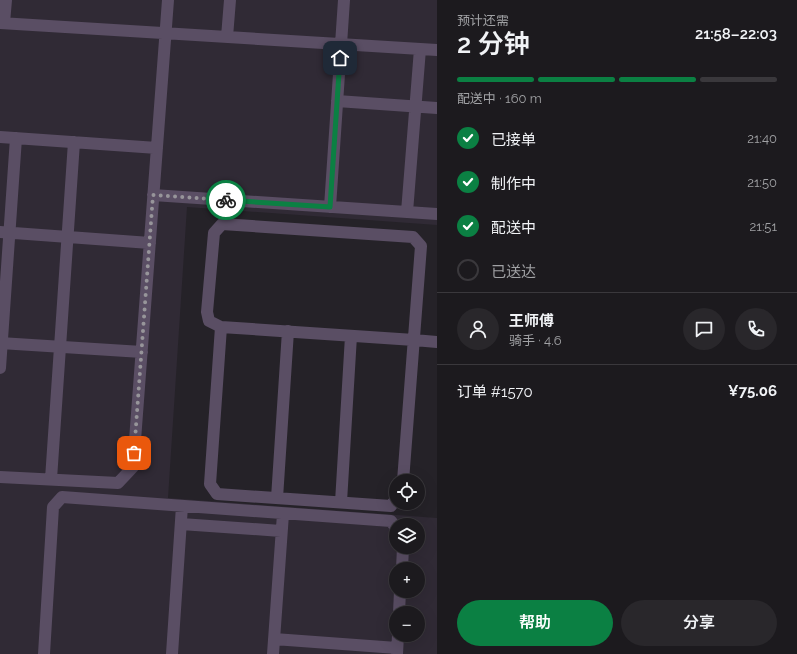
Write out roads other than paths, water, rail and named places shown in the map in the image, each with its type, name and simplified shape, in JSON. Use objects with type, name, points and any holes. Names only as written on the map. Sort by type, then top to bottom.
[{"type":"lane","points":[[6,0],[2,23],[437,50]]},
{"type":"lane","points":[[0,476],[118,483],[133,467],[168,0]]},
{"type":"lane","points":[[227,37],[230,0]]},
{"type":"lane","points":[[330,207],[344,0]]},
{"type":"lane","points":[[407,212],[420,49]]},
{"type":"lane","points":[[337,101],[437,108]]},
{"type":"lane","points":[[0,137],[157,148]]},
{"type":"lane","points":[[0,368],[5,233],[16,138]]},
{"type":"lane","points":[[51,479],[74,142]]},
{"type":"lane","points":[[153,195],[437,214]]},
{"type":"lane","points":[[403,474],[414,340],[421,246],[413,237],[405,236],[222,224],[214,233],[207,312],[209,321],[221,327],[288,331],[351,336],[414,340],[437,342]]},
{"type":"lane","points":[[5,233],[150,243]]},
{"type":"lane","points":[[221,327],[210,484],[216,494],[389,506]]},
{"type":"lane","points":[[276,498],[288,331]]},
{"type":"lane","points":[[341,502],[351,336]]},
{"type":"lane","points":[[1,344],[142,352]]},
{"type":"lane","points":[[44,654],[53,507],[62,497],[389,522]]},
{"type":"lane","points":[[172,654],[182,506]]},
{"type":"lane","points":[[273,654],[283,514]]},
{"type":"lane","points":[[181,524],[281,531]]},
{"type":"lane","points":[[274,639],[397,651]]}]
